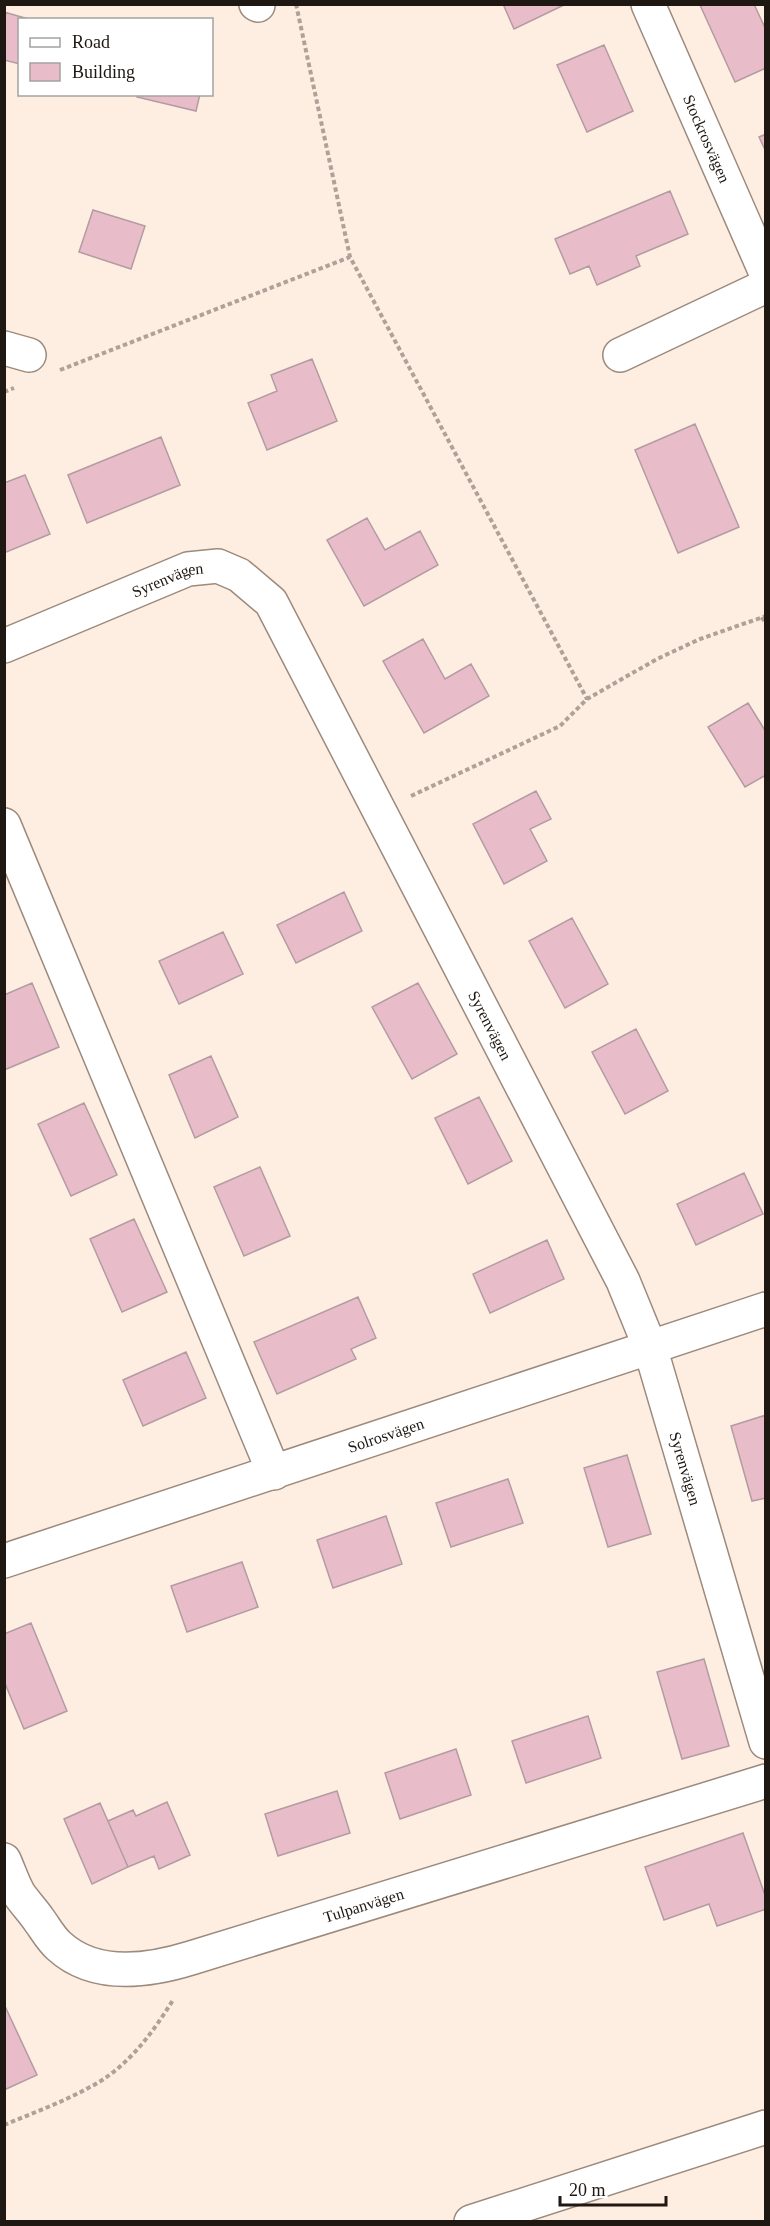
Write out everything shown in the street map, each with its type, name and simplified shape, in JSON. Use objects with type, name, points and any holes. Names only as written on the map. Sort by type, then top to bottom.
[{"type":"street","name":"Stockrosvägen","points":[[648,4],[765,273]]},
{"type":"street","points":[[620,355],[765,286]]},
{"type":"street","name":"Syrenvägen","points":[[4,646],[188,569],[218,566],[239,575],[271,602],[623,1281],[650,1347],[765,1742]]},
{"type":"street","points":[[4,825],[273,1473]]},
{"type":"street","name":"Solrosvägen","points":[[4,1561],[765,1309]]},
{"type":"street","name":"Tulpanvägen","points":[[4,1860],[19,1893],[59,1946],[75,1957],[94,1964],[116,1969],[140,1970],[165,1966],[765,1781]]},
{"type":"street","points":[[471,2222],[765,2127]]},
{"type":"path","points":[[296,4],[350,257],[587,699]]},
{"type":"path","points":[[58,370],[350,257]]},
{"type":"path","points":[[4,392],[15,388]]},
{"type":"path","points":[[381,811],[560,726],[587,699],[657,659],[700,639],[764,616],[765,624]]},
{"type":"path","points":[[4,2125],[92,2087],[118,2068],[158,2024],[173,2000],[191,1958]]},
{"type":"building","points":[[503,4],[566,4],[514,29]]},
{"type":"building","points":[[754,4],[766,30],[766,68],[735,82],[700,5]]},
{"type":"building","points":[[4,12],[25,18],[18,18],[18,64],[4,60]]},
{"type":"building","points":[[604,45],[633,111],[587,132],[557,65]]},
{"type":"building","points":[[137,96],[200,96],[196,111]]},
{"type":"building","points":[[766,134],[766,152],[759,137]]},
{"type":"building","points":[[670,191],[688,234],[636,256],[640,266],[597,285],[589,266],[570,274],[555,239]]},
{"type":"building","points":[[93,210],[145,226],[131,269],[79,252]]},
{"type":"building","points":[[312,359],[337,421],[267,450],[248,403],[277,391],[271,375]]},
{"type":"building","points":[[695,424],[739,527],[678,553],[635,450]]},
{"type":"building","points":[[161,437],[180,485],[87,523],[68,475]]},
{"type":"building","points":[[25,475],[50,534],[4,553],[4,483]]},
{"type":"building","points":[[367,518],[385,550],[420,531],[438,565],[364,606],[327,540]]},
{"type":"building","points":[[423,639],[445,679],[471,664],[489,696],[424,733],[383,661]]},
{"type":"building","points":[[748,703],[766,732],[766,775],[745,787],[708,727]]},
{"type":"building","points":[[536,791],[551,819],[530,829],[547,861],[504,884],[473,824]]},
{"type":"building","points":[[344,892],[362,931],[296,963],[277,925]]},
{"type":"building","points":[[572,918],[608,984],[565,1008],[529,941]]},
{"type":"building","points":[[223,932],[243,974],[179,1004],[159,961]]},
{"type":"building","points":[[32,983],[59,1047],[4,1070],[4,995]]},
{"type":"building","points":[[418,983],[457,1054],[412,1079],[372,1007]]},
{"type":"building","points":[[636,1029],[668,1091],[625,1114],[592,1052]]},
{"type":"building","points":[[211,1056],[238,1117],[195,1138],[169,1075]]},
{"type":"building","points":[[479,1097],[512,1161],[468,1184],[435,1118]]},
{"type":"building","points":[[84,1103],[117,1175],[71,1196],[38,1124]]},
{"type":"building","points":[[260,1167],[290,1236],[244,1256],[214,1187]]},
{"type":"building","points":[[744,1173],[763,1214],[696,1245],[677,1204]]},
{"type":"building","points":[[134,1219],[167,1292],[122,1312],[90,1239]]},
{"type":"building","points":[[547,1240],[564,1279],[490,1313],[473,1274]]},
{"type":"building","points":[[358,1297],[376,1338],[351,1349],[356,1359],[277,1394],[254,1342]]},
{"type":"building","points":[[186,1352],[206,1398],[143,1426],[123,1380]]},
{"type":"building","points":[[766,1415],[766,1498],[752,1501],[731,1426]]},
{"type":"building","points":[[627,1455],[651,1534],[608,1547],[584,1468]]},
{"type":"building","points":[[508,1479],[523,1523],[451,1547],[436,1503]]},
{"type":"building","points":[[386,1516],[402,1564],[333,1588],[317,1540]]},
{"type":"building","points":[[242,1562],[258,1607],[187,1632],[171,1586]]},
{"type":"building","points":[[31,1623],[67,1711],[24,1729],[4,1681],[4,1634]]},
{"type":"building","points":[[704,1659],[729,1746],[682,1759],[657,1672]]},
{"type":"building","points":[[588,1716],[601,1758],[526,1783],[512,1741]]},
{"type":"building","points":[[456,1749],[471,1795],[400,1819],[385,1773]]},
{"type":"building","points":[[337,1791],[350,1833],[278,1856],[265,1814]]},
{"type":"building","points":[[167,1802],[190,1855],[159,1869],[154,1856],[128,1867],[108,1821],[133,1810],[136,1816]]},
{"type":"building","points":[[100,1803],[128,1867],[92,1884],[64,1819]]},
{"type":"building","points":[[743,1833],[766,1898],[766,1909],[717,1926],[709,1904],[664,1920],[645,1867]]},
{"type":"building","points":[[4,2004],[37,2075],[4,2090]]}]
